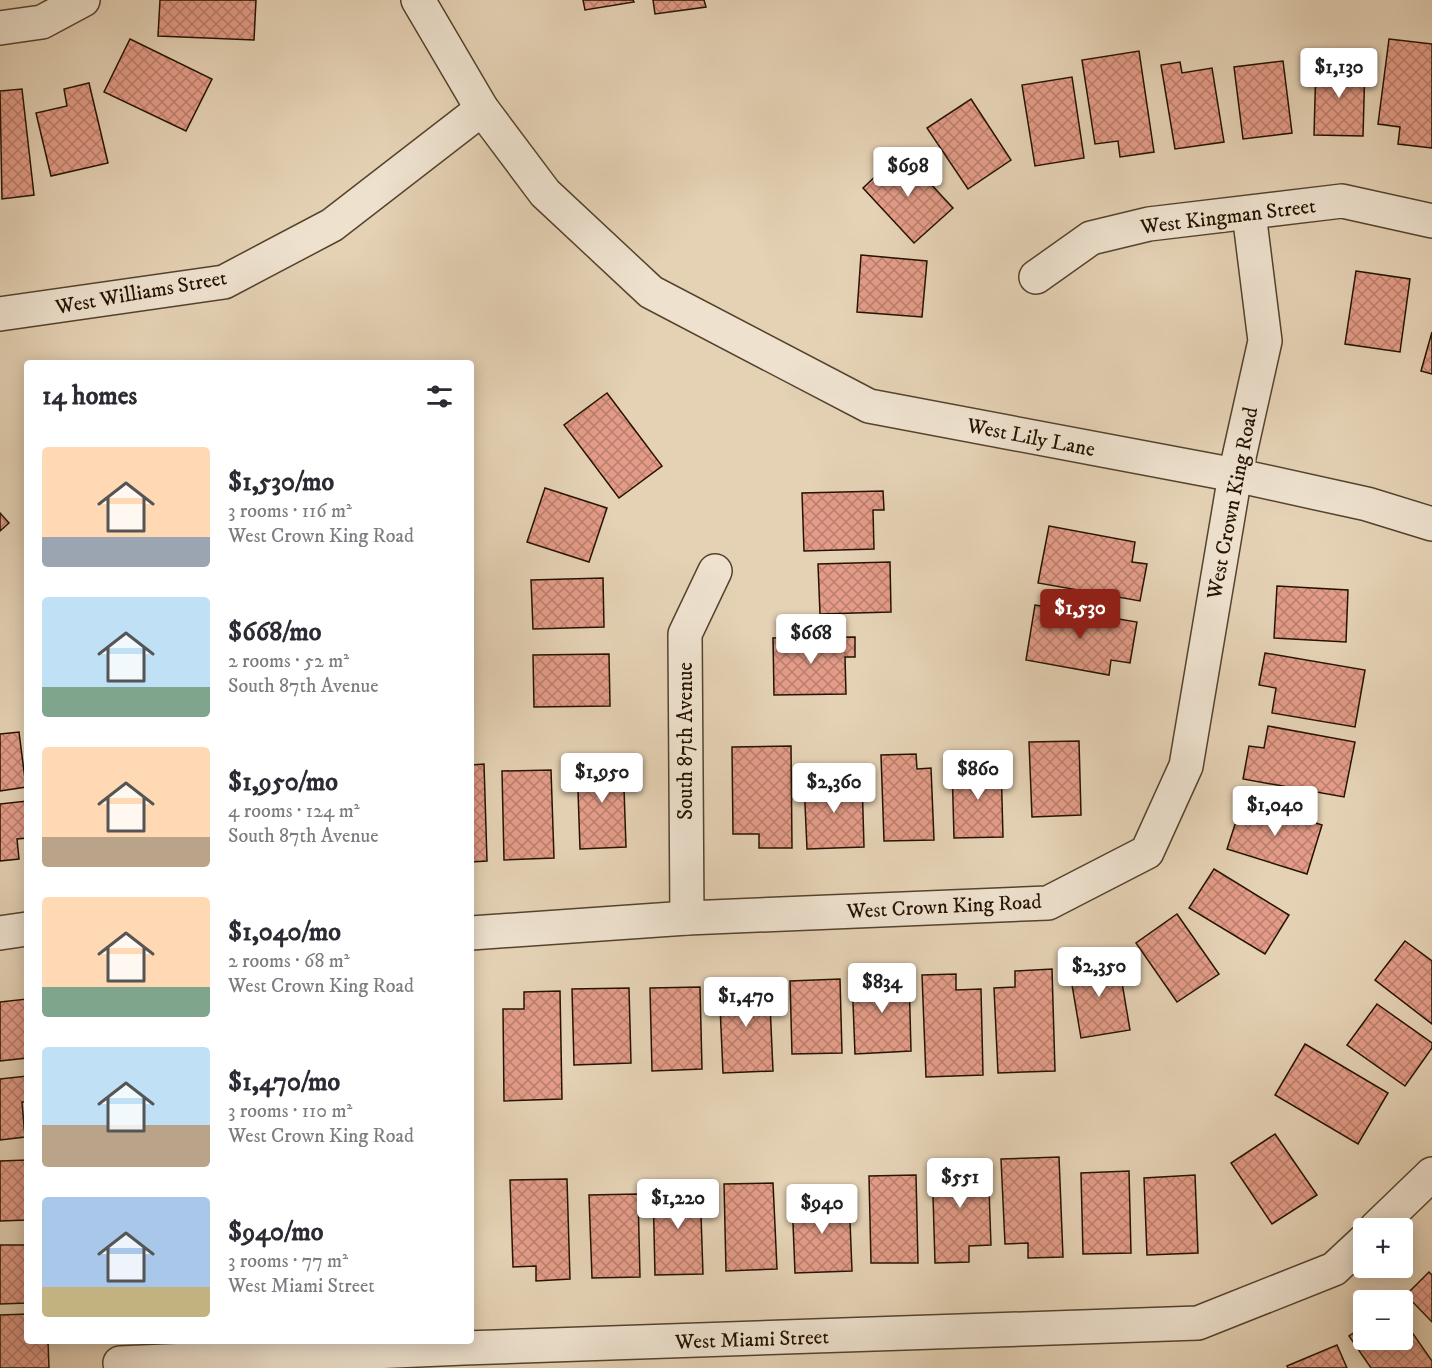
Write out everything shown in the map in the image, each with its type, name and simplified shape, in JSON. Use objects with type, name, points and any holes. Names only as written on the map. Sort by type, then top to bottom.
[{"type":"street","points":[[0,28],[42,22],[83,0]]},
{"type":"street","points":[[418,0],[483,109]]},
{"type":"street","name":"West Lily Lane","points":[[483,109],[545,193],[651,292],[868,406],[1235,475],[1366,504],[1432,524]]},
{"type":"street","name":"West Williams Street","points":[[0,314],[224,282],[332,225],[483,109]]},
{"type":"street","name":"West Kingman Street","points":[[1036,277],[1091,238],[1149,224],[1342,201],[1432,221]]},
{"type":"street","name":"West Crown King Road","points":[[474,933],[687,918],[1048,903],[1147,852],[1186,766],[1235,475],[1264,340],[1249,213]]},
{"type":"street","name":"South 87th Avenue","points":[[687,918],[685,634],[715,571]]},
{"type":"street","points":[[0,933],[24,929]]},
{"type":"street","points":[[1386,1218],[1432,1174]]},
{"type":"street","name":"West Miami Street","points":[[120,1358],[464,1345],[1198,1323],[1334,1269],[1353,1251]]},
{"type":"building","points":[[160,0],[256,0],[254,40],[158,36]]},
{"type":"building","points":[[583,0],[633,0],[634,2],[585,10]]},
{"type":"building","points":[[653,0],[704,0],[706,7],[655,14]]},
{"type":"building","points":[[130,39],[212,79],[186,131],[104,92]]},
{"type":"building","points":[[1389,39],[1432,44],[1432,148],[1398,144],[1400,127],[1378,124]]},
{"type":"building","points":[[1139,51],[1154,152],[1120,157],[1118,141],[1095,144],[1082,60]]},
{"type":"building","points":[[1283,61],[1292,133],[1243,139],[1234,67]]},
{"type":"building","points":[[1180,62],[1182,73],[1212,68],[1224,142],[1175,149],[1161,65]]},
{"type":"building","points":[[1316,63],[1365,64],[1363,136],[1314,135]]},
{"type":"building","points":[[1072,77],[1084,158],[1035,166],[1022,85]]},
{"type":"building","points":[[89,83],[108,163],[51,176],[36,113],[67,106],[64,89]]},
{"type":"building","points":[[22,89],[34,195],[2,199],[0,91]]},
{"type":"building","points":[[971,99],[1011,160],[968,189],[927,128]]},
{"type":"building","points":[[901,152],[953,208],[914,243],[863,188]]},
{"type":"building","points":[[861,255],[927,261],[922,317],[857,312]]},
{"type":"building","points":[[1356,271],[1410,279],[1400,352],[1345,344]]},
{"type":"building","points":[[1432,332],[1432,374],[1421,371]]},
{"type":"building","points":[[607,393],[662,466],[619,498],[564,425]]},
{"type":"building","points":[[545,488],[607,508],[589,562],[527,542]]},
{"type":"building","points":[[883,491],[884,510],[873,510],[874,549],[804,551],[802,493]]},
{"type":"building","points":[[0,513],[9,523],[0,531]]},
{"type":"building","points":[[1049,526],[1135,542],[1132,562],[1147,564],[1140,601],[1038,583]]},
{"type":"building","points":[[890,562],[891,612],[820,614],[818,564]]},
{"type":"building","points":[[603,578],[604,627],[533,629],[531,580]]},
{"type":"building","points":[[1277,586],[1348,590],[1346,642],[1274,638]]},
{"type":"building","points":[[1035,605],[1137,622],[1130,663],[1111,660],[1109,675],[1026,660]]},
{"type":"building","points":[[855,637],[855,657],[845,657],[846,694],[774,695],[773,638]]},
{"type":"building","points":[[1265,653],[1365,670],[1355,727],[1272,713],[1276,688],[1259,685]]},
{"type":"building","points":[[609,654],[610,706],[534,707],[533,655]]},
{"type":"building","points":[[1268,726],[1355,742],[1344,797],[1243,779],[1249,746],[1264,748]]},
{"type":"building","points":[[19,732],[24,787],[0,791],[0,734]]},
{"type":"building","points":[[1079,741],[1081,815],[1032,817],[1029,742]]},
{"type":"building","points":[[791,746],[792,848],[759,848],[759,834],[733,834],[732,747]]},
{"type":"building","points":[[916,754],[917,769],[931,768],[934,840],[884,841],[881,755]]},
{"type":"building","points":[[623,759],[626,847],[580,849],[577,761]]},
{"type":"building","points":[[484,764],[487,861],[474,862],[474,765]]},
{"type":"building","points":[[1001,764],[1003,837],[954,838],[952,765]]},
{"type":"building","points":[[551,770],[554,858],[504,860],[502,771]]},
{"type":"building","points":[[862,779],[864,847],[807,849],[804,782]]},
{"type":"building","points":[[1243,800],[1322,825],[1307,874],[1227,849]]},
{"type":"building","points":[[24,801],[24,838],[17,839],[19,859],[0,861],[0,804]]},
{"type":"building","points":[[1214,869],[1289,915],[1265,954],[1189,908]]},
{"type":"building","points":[[1177,914],[1219,974],[1177,1002],[1136,943]]},
{"type":"building","points":[[1405,941],[1432,961],[1432,1024],[1375,980]]},
{"type":"building","points":[[1118,959],[1130,1030],[1081,1038],[1069,967]]},
{"type":"building","points":[[1052,969],[1055,1071],[998,1073],[994,988],[1015,987],[1015,971]]},
{"type":"building","points":[[956,974],[956,990],[981,989],[983,1075],[926,1077],[922,975]]},
{"type":"building","points":[[909,975],[911,1051],[855,1054],[852,977]]},
{"type":"building","points":[[840,979],[842,1053],[792,1054],[790,981]]},
{"type":"building","points":[[769,982],[773,1071],[723,1073],[719,984]]},
{"type":"building","points":[[700,987],[702,1069],[652,1071],[650,988]]},
{"type":"building","points":[[629,988],[631,1063],[574,1065],[572,989]]},
{"type":"building","points":[[560,991],[562,1099],[504,1101],[503,1009],[524,1009],[524,992]]},
{"type":"building","points":[[24,999],[24,1058],[0,1061],[0,1002]]},
{"type":"building","points":[[1377,1004],[1432,1043],[1432,1048],[1405,1086],[1347,1045]]},
{"type":"building","points":[[1305,1044],[1388,1093],[1358,1144],[1275,1095]]},
{"type":"building","points":[[24,1076],[24,1102],[22,1102],[24,1137],[0,1140],[0,1079]]},
{"type":"building","points":[[1275,1134],[1317,1195],[1272,1224],[1231,1163]]},
{"type":"building","points":[[1059,1157],[1063,1257],[1028,1258],[1028,1243],[1005,1244],[1001,1159]]},
{"type":"building","points":[[24,1160],[24,1220],[0,1221],[0,1161]]},
{"type":"building","points":[[988,1160],[991,1245],[969,1246],[969,1262],[935,1263],[932,1162]]},
{"type":"building","points":[[1129,1171],[1131,1253],[1083,1254],[1081,1173]]},
{"type":"building","points":[[916,1175],[918,1263],[871,1263],[869,1176]]},
{"type":"building","points":[[1195,1175],[1198,1253],[1147,1255],[1144,1178]]},
{"type":"building","points":[[567,1179],[570,1279],[536,1281],[536,1266],[513,1267],[510,1180]]},
{"type":"building","points":[[773,1183],[777,1269],[726,1271],[724,1184]]},
{"type":"building","points":[[700,1185],[703,1274],[655,1275],[653,1186]]},
{"type":"building","points":[[638,1194],[640,1277],[592,1278],[589,1195]]},
{"type":"building","points":[[849,1197],[852,1271],[795,1273],[792,1199]]},
{"type":"building","points":[[0,1245],[24,1245],[24,1303],[0,1304]]},
{"type":"building","points":[[1429,1272],[1432,1275],[1432,1322],[1413,1302],[1413,1290],[1411,1290]]},
{"type":"building","points":[[24,1314],[24,1344],[48,1344],[49,1368],[0,1368],[0,1315]]},
{"type":"building","points":[[1413,1334],[1432,1361],[1432,1368],[1371,1368],[1359,1350],[1413,1350]]},
{"type":"building","points":[[1337,1345],[1347,1368],[1288,1368],[1287,1366]]}]
